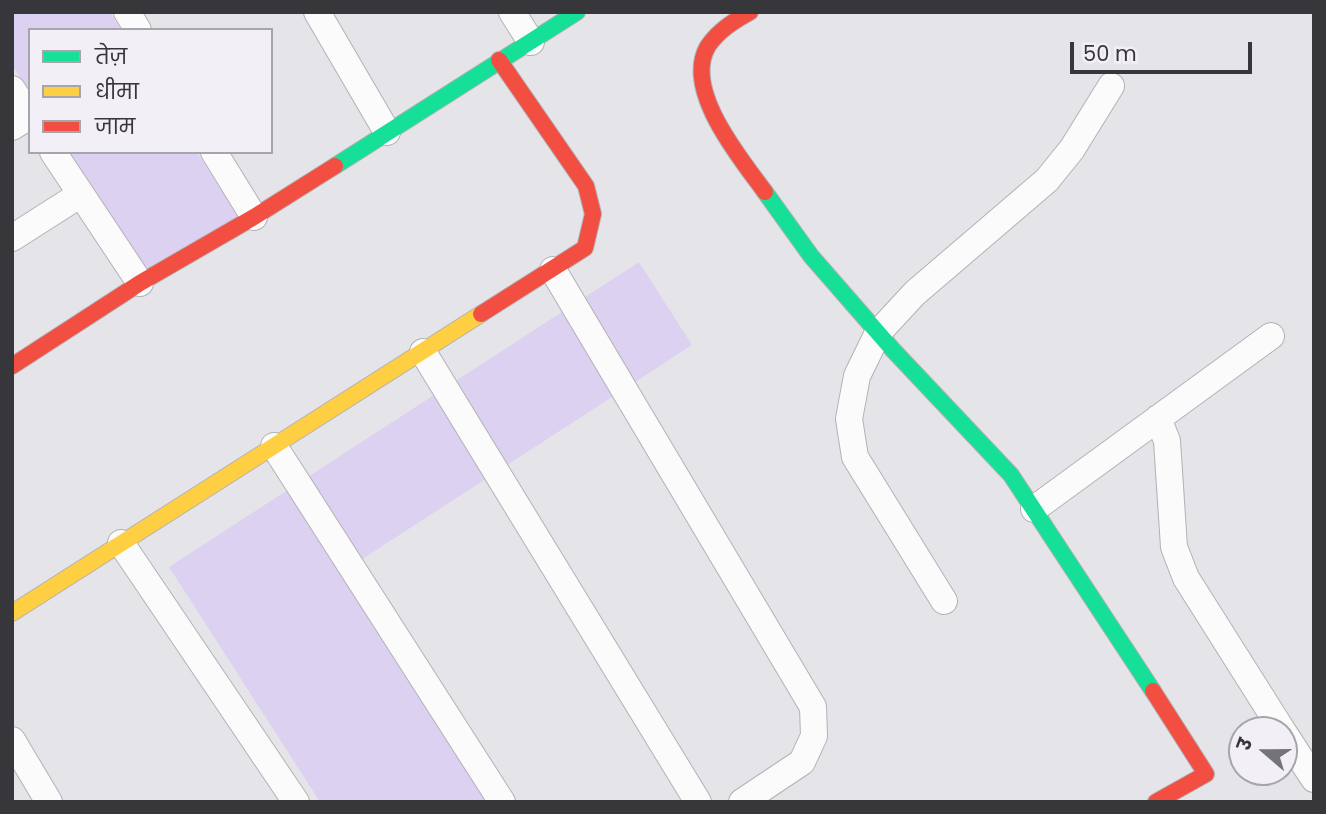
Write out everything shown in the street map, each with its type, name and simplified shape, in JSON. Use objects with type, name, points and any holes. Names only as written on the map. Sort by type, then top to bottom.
[{"type":"street","points":[[127,12],[137,28]]},
{"type":"street","points":[[317,12],[387,132]]},
{"type":"street","points":[[512,12],[531,42]]},
{"type":"street","points":[[12,366],[140,283],[254,218],[577,12]]},
{"type":"street","points":[[750,12],[724,27],[707,48],[701,73],[708,101],[726,138],[811,256],[1011,475],[1111,624],[1206,774],[1156,802]]},
{"type":"street","points":[[12,613],[585,248],[593,214],[586,186],[499,60]]},
{"type":"street","points":[[944,601],[855,457],[849,419],[857,376],[878,332],[915,293],[1047,180],[1072,149],[1111,86]]},
{"type":"street","points":[[12,89],[28,113]]},
{"type":"street","points":[[12,127],[28,117]]},
{"type":"street","points":[[55,154],[140,283]]},
{"type":"street","points":[[215,154],[254,218]]},
{"type":"street","points":[[12,238],[81,194]]},
{"type":"street","points":[[554,270],[813,707],[814,736],[802,762],[742,802]]},
{"type":"street","points":[[1034,509],[1271,336]]},
{"type":"street","points":[[423,352],[698,802]]},
{"type":"street","points":[[1158,418],[1167,441],[1174,547],[1186,578],[1273,716]]},
{"type":"street","points":[[274,446],[502,802]]},
{"type":"street","points":[[121,543],[296,802]]},
{"type":"street","points":[[12,740],[49,802]]},
{"type":"street","points":[[1298,754],[1314,779]]},
{"type":"shaded area","points":[[12,12],[110,12],[120,28],[28,28],[28,90],[12,65]]},
{"type":"shaded area","points":[[67,154],[198,154],[241,222],[146,281]]},
{"type":"shaded area","points":[[639,262],[692,345],[350,567],[500,802],[320,802],[169,567]]},
{"type":"traffic: fast","points":[[335,166],[577,12]]},
{"type":"traffic: fast","points":[[765,192],[811,256],[893,350],[1011,475],[1153,691]]},
{"type":"traffic: slow","points":[[12,613],[481,314]]},
{"type":"traffic: jam","points":[[750,12],[712,40],[702,63],[703,82],[708,102],[718,123],[765,192]]},
{"type":"traffic: jam","points":[[481,314],[585,248],[593,214],[586,186],[499,60]]},
{"type":"traffic: jam","points":[[12,366],[140,283],[335,166]]},
{"type":"traffic: jam","points":[[1153,691],[1206,774],[1156,802]]}]
